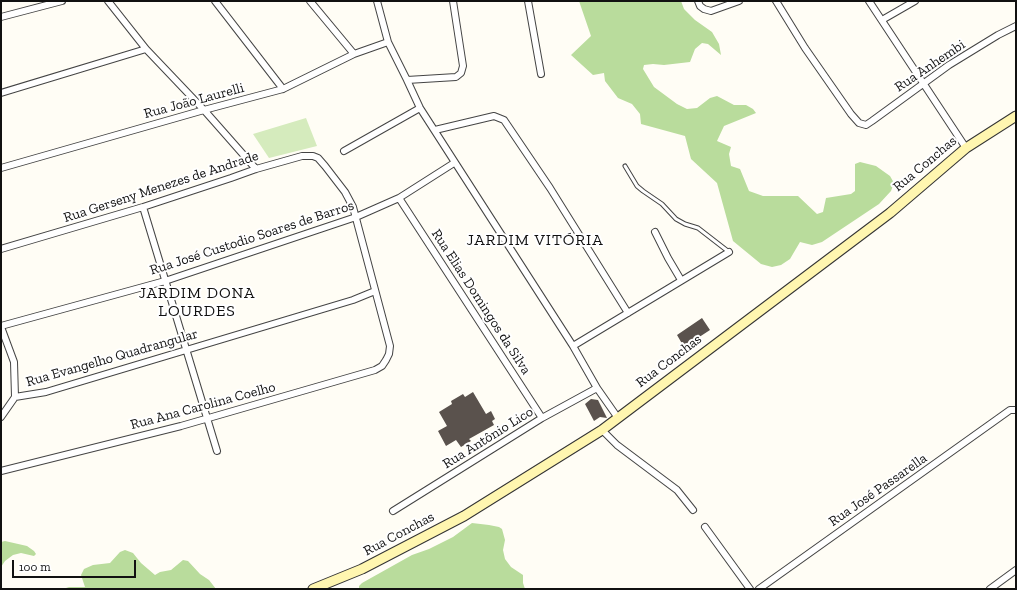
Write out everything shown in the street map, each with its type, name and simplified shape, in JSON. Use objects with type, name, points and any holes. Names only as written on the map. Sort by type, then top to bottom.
[{"type":"main road","name":"Rua Conchas","points":[[314,589],[362,569],[464,516],[602,430],[890,212],[966,148],[1016,116]]},
{"type":"street","points":[[1,17],[62,1]]},
{"type":"street","points":[[108,1],[146,49],[204,110],[256,169]]},
{"type":"street","points":[[215,1],[283,89]]},
{"type":"street","points":[[310,1],[354,54]]},
{"type":"street","points":[[377,1],[388,42],[420,108],[573,346],[597,388],[618,418]]},
{"type":"street","points":[[407,80],[456,77],[461,73],[464,66],[453,1]]},
{"type":"street","points":[[528,1],[541,74]]},
{"type":"street","points":[[698,1],[700,6],[707,10],[716,10],[739,1]]},
{"type":"street","name":"Rua Anhembi","points":[[776,1],[840,100],[859,123],[866,125],[949,65],[1016,26]]},
{"type":"street","points":[[869,1],[966,148]]},
{"type":"street","points":[[882,20],[914,1]]},
{"type":"street","name":"Rua João Laurelli","points":[[1,168],[283,89],[354,54],[388,42]]},
{"type":"street","points":[[1,93],[146,49]]},
{"type":"street","points":[[344,151],[420,108]]},
{"type":"street","points":[[435,130],[494,116],[504,120],[550,188],[628,313]]},
{"type":"street","name":"Rua Gerseny Menezes de Andrade","points":[[1,250],[143,207],[256,169],[308,155],[318,158],[325,166],[350,200],[356,217]]},
{"type":"street","name":"Rua José Custodio Soares de Barros","points":[[1,326],[165,280],[356,217],[399,198],[454,163]]},
{"type":"street","name":"Rua Elias Domingos da Silva","points":[[399,198],[542,418]]},
{"type":"street","points":[[143,207],[217,451]]},
{"type":"street","name":"Rua Ana Carolina Coelho","points":[[1,471],[207,418],[375,370],[382,366],[389,354],[390,346],[356,217]]},
{"type":"street","points":[[655,232],[681,280]]},
{"type":"street","points":[[573,346],[729,252]]},
{"type":"street","name":"Rua Evangelho Quadrangular","points":[[15,397],[46,392],[353,300],[375,291]]},
{"type":"street","points":[[1,326],[14,362],[15,397],[1,417]]},
{"type":"street","name":"Rua Antônio Lico","points":[[393,511],[542,418],[597,388]]},
{"type":"street","name":"Rua José Passarella","points":[[759,589],[1013,410]]},
{"type":"street","points":[[602,430],[616,445],[677,490],[693,510]]},
{"type":"street","points":[[705,527],[750,589]]},
{"type":"street","points":[[990,589],[1016,570]]},
{"type":"lane","points":[[625,166],[637,186],[643,191],[662,204],[676,218],[685,224],[698,228],[729,252]]},
{"type":"green space","points":[[579,1],[681,1],[684,9],[695,20],[712,32],[719,44],[721,55],[708,44],[702,43],[695,49],[690,62],[664,65],[644,65],[643,69],[654,87],[677,104],[687,109],[697,108],[710,98],[717,96],[734,105],[746,105],[753,109],[756,113],[724,126],[717,141],[731,147],[729,154],[731,166],[740,169],[749,191],[763,196],[798,196],[817,214],[823,212],[826,198],[851,194],[855,191],[855,164],[860,162],[876,166],[890,176],[894,183],[891,191],[879,204],[822,242],[812,245],[800,242],[790,259],[781,265],[772,267],[761,264],[733,241],[717,183],[691,159],[685,136],[641,124],[640,114],[632,104],[618,98],[605,81],[604,73],[593,75],[571,55],[591,36]]},
{"type":"green space","points":[[306,118],[317,146],[269,158],[253,134]]},
{"type":"green space","points":[[472,523],[499,527],[502,529],[505,540],[503,550],[505,559],[511,567],[523,575],[525,589],[359,589],[359,586],[362,583],[412,555],[429,549],[453,537]]},
{"type":"green space","points":[[5,541],[27,546],[36,554],[34,556],[21,553],[13,555],[5,561],[1,567],[1,542]]},
{"type":"green space","points":[[125,550],[133,553],[141,563],[155,575],[160,572],[171,570],[183,560],[188,561],[200,574],[209,580],[216,589],[63,589],[69,587],[85,587],[81,575],[84,569],[93,565],[110,563],[120,552]]},
{"type":"building","points":[[702,318],[710,330],[684,347],[677,335]]},
{"type":"building","points":[[473,392],[486,414],[491,411],[495,419],[492,421],[494,425],[469,439],[471,441],[461,447],[456,440],[446,446],[438,431],[447,426],[439,412],[452,404],[451,401],[463,394],[465,397]]},
{"type":"building","points":[[591,399],[598,400],[607,418],[600,417],[594,421],[585,404]]},
{"type":"district","name":"JARDIM VITÓRIA","points":[[535,240]]},
{"type":"district","name":"JARDIM DONA LOURDES","points":[[197,302]]}]
